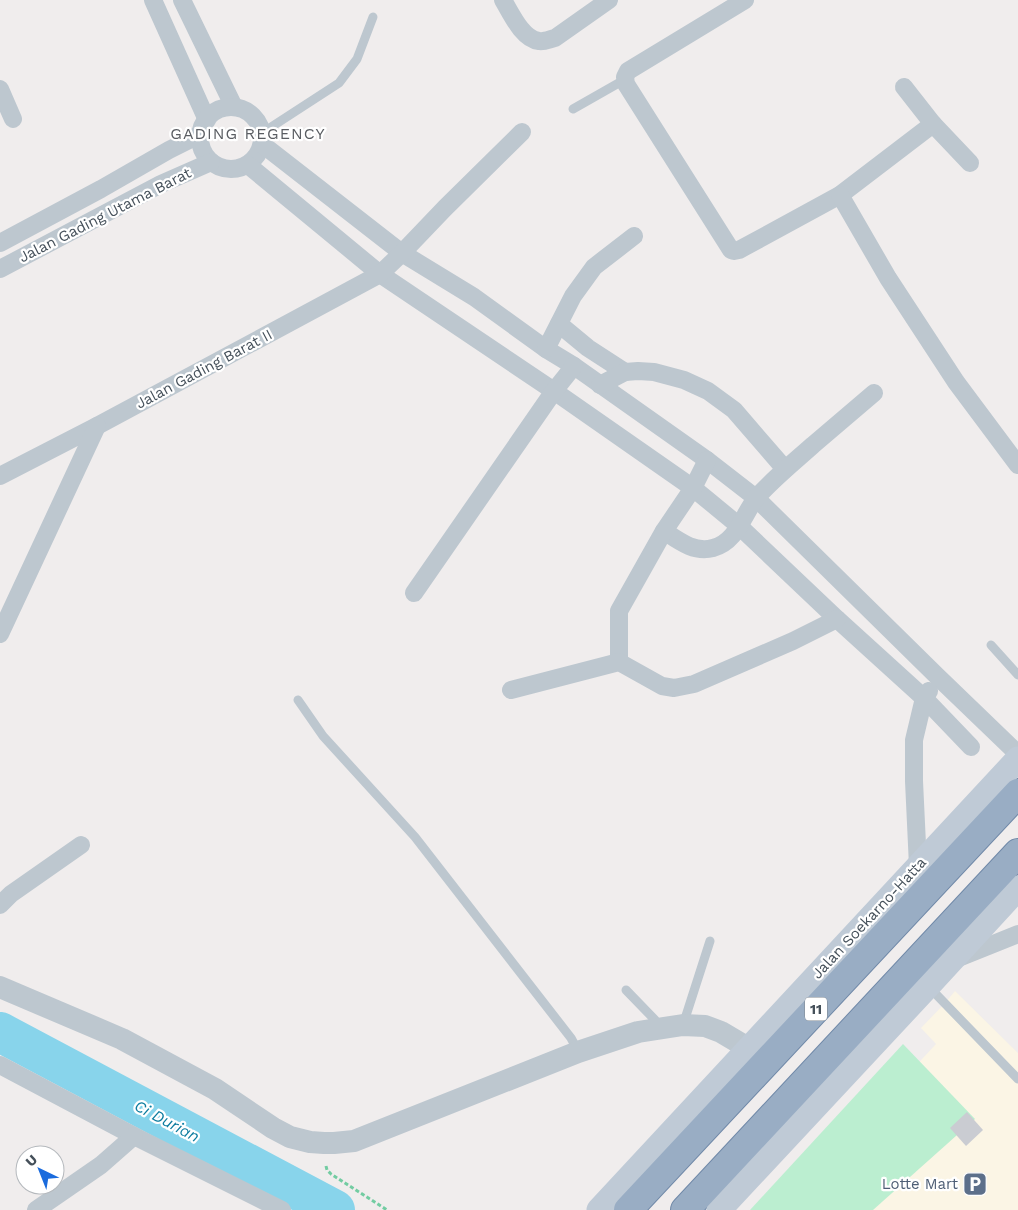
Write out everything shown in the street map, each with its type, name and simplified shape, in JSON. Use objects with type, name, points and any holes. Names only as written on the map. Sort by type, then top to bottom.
[{"type":"highway","name":"Jalan Soekarno-Hatta","points":[[628,1210],[1018,793]]},
{"type":"highway","points":[[686,1210],[1018,853]]},
{"type":"main road","name":"Jalan Soekarno-Hatta","points":[[598,1210],[1018,759]]},
{"type":"main road","points":[[720,1210],[1018,888]]},
{"type":"street","points":[[153,0],[204,127]]},
{"type":"street","points":[[182,0],[234,107]]},
{"type":"street","points":[[502,0],[519,28],[533,40],[544,41],[555,38],[610,0]]},
{"type":"street","points":[[745,0],[628,71],[624,77],[626,84],[729,248],[734,251],[739,250],[840,195],[932,124]]},
{"type":"street","points":[[904,87],[932,124],[970,163]]},
{"type":"street","points":[[0,89],[12,119]]},
{"type":"street","points":[[234,107],[244,109],[253,115],[259,124],[262,139],[257,156],[248,164],[239,168],[229,169],[220,167],[211,162],[205,154],[201,144],[204,127],[219,110],[234,107]]},
{"type":"street","name":"Jalan Gading Utama Barat","points":[[0,243],[170,150],[204,127]]},
{"type":"street","name":"Jalan Gading Barat II","points":[[0,476],[380,274],[522,132]]},
{"type":"street","points":[[262,139],[402,253],[474,297],[546,349],[574,366],[707,460],[756,498],[1018,754]]},
{"type":"street","name":"Jalan Gading Utama Barat","points":[[0,269],[161,184],[211,162]]},
{"type":"street","points":[[248,164],[380,274],[554,391],[693,488],[738,525],[924,698],[971,746]]},
{"type":"street","points":[[840,195],[888,278],[946,366],[1018,465]]},
{"type":"street","points":[[546,349],[573,296],[594,267],[634,236]]},
{"type":"street","points":[[559,324],[588,348],[625,372]]},
{"type":"street","points":[[414,593],[554,391],[574,366]]},
{"type":"street","points":[[600,385],[625,372],[638,371],[654,372],[684,380],[708,391],[734,410],[785,469]]},
{"type":"street","points":[[664,531],[685,545],[712,548],[722,544],[733,535],[756,498],[785,469],[874,393]]},
{"type":"street","points":[[2,622],[97,426]]},
{"type":"street","points":[[619,662],[619,611],[664,531],[693,488],[707,460]]},
{"type":"street","points":[[510,690],[619,662],[662,686],[674,688],[694,684],[793,641],[837,619]]},
{"type":"street","points":[[918,866],[914,740],[924,698],[938,677]]},
{"type":"street","points":[[0,905],[18,889],[81,845]]},
{"type":"street","points":[[952,960],[1018,934]]},
{"type":"street","points":[[0,987],[122,1039],[214,1089],[272,1128],[290,1137],[310,1142],[334,1143],[354,1141],[578,1052],[638,1032],[683,1025],[705,1026],[721,1032],[748,1048]]},
{"type":"street","points":[[0,1065],[134,1136],[282,1210]]},
{"type":"street","points":[[36,1210],[101,1165],[134,1136]]},
{"type":"lane","points":[[262,139],[339,83],[357,59],[373,17]]},
{"type":"lane","points":[[573,109],[624,80]]},
{"type":"lane","points":[[991,645],[1018,675]]},
{"type":"lane","points":[[298,700],[323,736],[415,837],[571,1038],[578,1052]]},
{"type":"lane","points":[[683,1025],[710,941]]},
{"type":"lane","points":[[928,986],[1018,1080]]},
{"type":"lane","points":[[626,990],[661,1028]]},
{"type":"path","points":[[324,1143],[327,1170],[387,1210]]},
{"type":"shaded area","points":[[955,991],[1018,1053],[1018,1210],[781,1210],[936,1044],[921,1028]]},
{"type":"green space","points":[[903,1044],[975,1119],[873,1210],[750,1210]]},
{"type":"building","points":[[967,1112],[983,1130],[966,1146],[950,1128]]},
{"type":"waterway","name":"Ci Durian","points":[[0,1032],[335,1210]]},
{"type":"place","name":"Lotte Mart","points":[[975,1184]]},
{"type":"district","name":"GADING REGENCY","points":[[248,133]]}]
